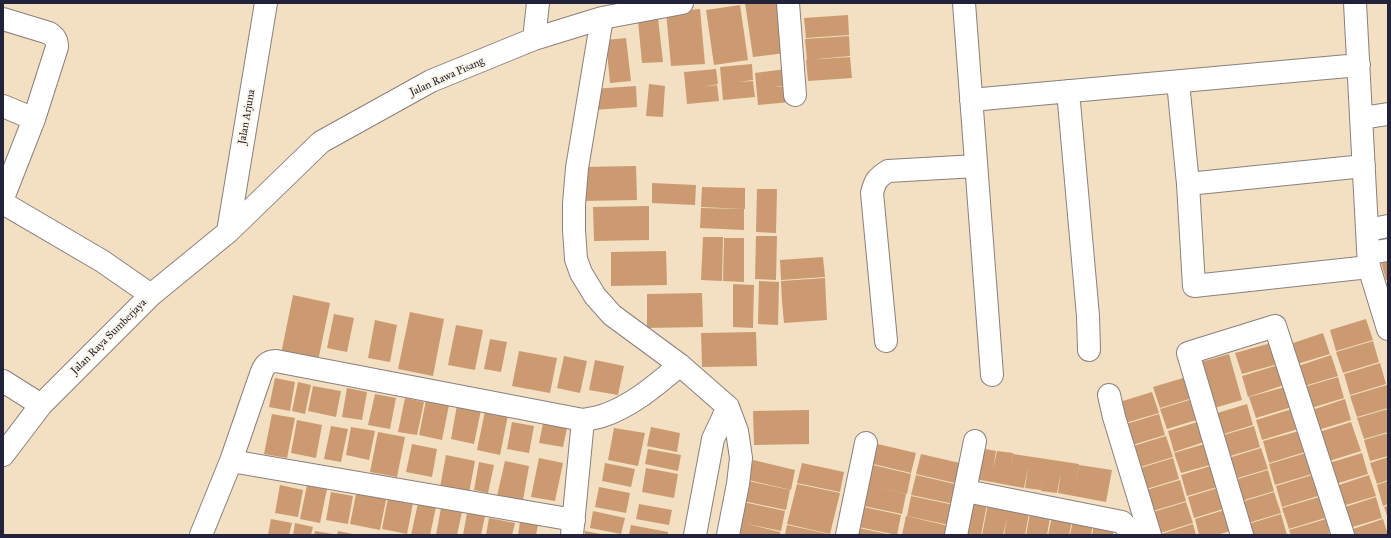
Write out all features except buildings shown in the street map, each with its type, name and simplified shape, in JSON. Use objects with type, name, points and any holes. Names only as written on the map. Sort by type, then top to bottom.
[{"type":"street","name":"Jalan Arjuna","points":[[228,232],[266,3]]},
{"type":"street","points":[[534,39],[538,3]]},
{"type":"street","name":"Jalan Rawa Pisang","points":[[228,232],[321,142],[431,81],[534,39],[602,18],[682,3]]},
{"type":"street","points":[[788,3],[795,95]]},
{"type":"street","points":[[964,3],[992,375]]},
{"type":"street","points":[[1355,3],[1364,166],[1378,228],[1375,257],[1388,328]]},
{"type":"street","points":[[602,18],[577,168],[574,204],[576,259],[581,273],[595,296],[612,315],[680,366],[728,407],[737,430],[741,458],[738,484],[728,535]]},
{"type":"street","points":[[3,19],[50,33],[57,42],[57,47],[34,119],[3,198]]},
{"type":"street","points":[[971,100],[1359,65]]},
{"type":"street","points":[[1178,82],[1188,184],[1194,286],[1375,257]]},
{"type":"street","points":[[1068,91],[1088,316],[1089,350]]},
{"type":"street","points":[[3,106],[34,119]]},
{"type":"street","points":[[1362,118],[1388,114]]},
{"type":"street","points":[[886,341],[872,193],[875,183],[879,177],[888,171],[976,166]]},
{"type":"street","points":[[1188,184],[1364,166]]},
{"type":"street","points":[[3,203],[102,260],[151,295]]},
{"type":"street","name":"Jalan Raya Sumberjaya","points":[[3,455],[41,405],[151,295],[228,232]]},
{"type":"street","points":[[1242,535],[1188,353],[1276,326],[1343,535]]},
{"type":"street","points":[[201,535],[211,512],[261,374],[267,363],[271,361],[583,420],[602,416],[628,404],[651,389],[680,366]]},
{"type":"street","points":[[3,381],[41,405]]},
{"type":"street","points":[[1109,395],[1114,417],[1150,535]]},
{"type":"street","points":[[695,535],[713,439],[728,407]]},
{"type":"street","points":[[230,461],[573,528],[583,420]]},
{"type":"street","points":[[956,535],[976,441]]},
{"type":"street","points":[[847,535],[866,443]]},
{"type":"street","points":[[966,492],[1122,522],[1128,529],[1129,535]]}]
